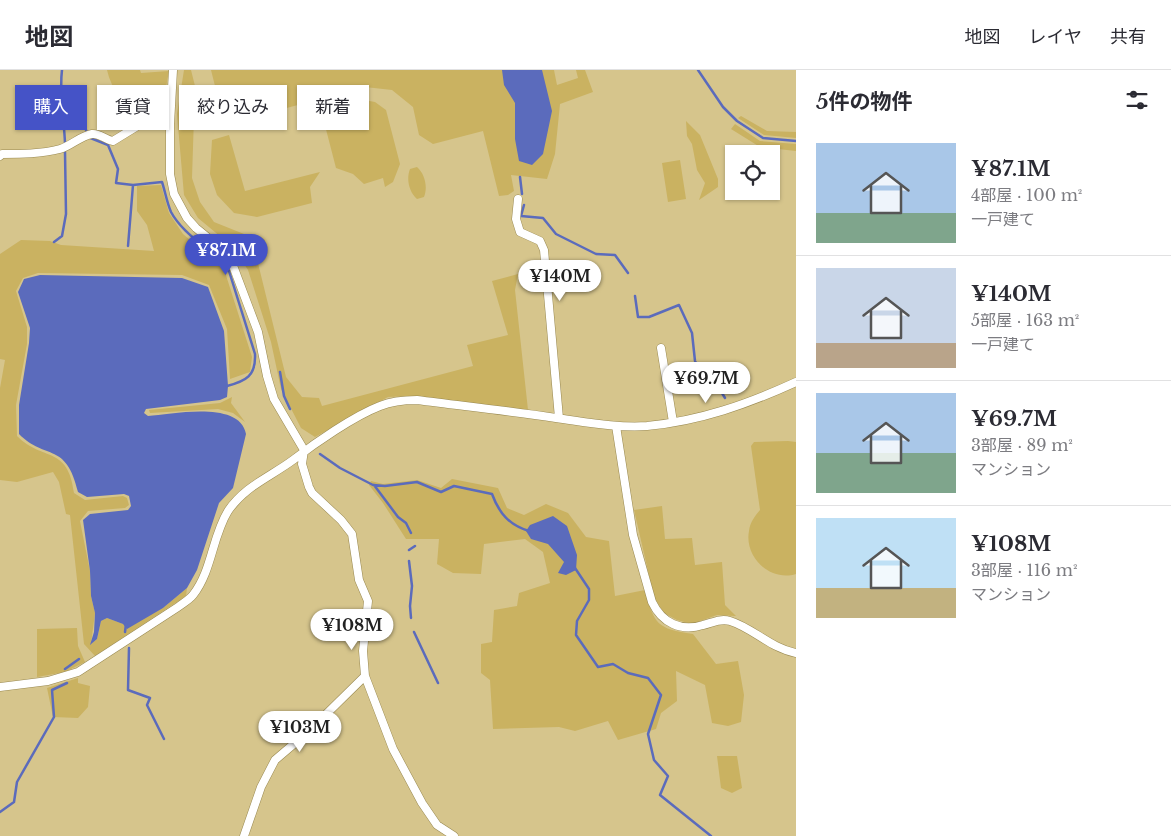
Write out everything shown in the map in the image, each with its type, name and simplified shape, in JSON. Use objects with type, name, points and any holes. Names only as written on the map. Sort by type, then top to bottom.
[{"type":"street","points":[[174,70],[170,106],[170,174],[174,194],[187,218],[196,228],[230,255],[258,332],[274,399],[304,450],[302,464],[312,493],[341,520],[352,534],[359,580],[368,601],[363,651],[365,676],[393,749],[422,803],[437,825],[454,836]]},
{"type":"street","points":[[0,156],[2,154],[45,152],[62,149],[86,136],[96,134],[106,140],[113,141],[170,106]]},
{"type":"street","points":[[518,198],[516,219],[520,232],[540,241],[544,250],[559,418]]},
{"type":"street","points":[[661,348],[673,422]]},
{"type":"street","points":[[0,687],[48,681],[78,672],[178,607],[192,596],[199,585],[219,530],[228,512],[240,497],[254,484],[293,460],[304,450],[379,406],[403,400],[616,426],[646,426],[673,422],[736,407],[796,382]]},
{"type":"street","points":[[616,426],[632,535],[657,613],[670,623],[681,628],[693,628],[717,620],[729,621],[774,646],[796,653]]},
{"type":"street","points":[[244,836],[261,787],[275,760],[309,731],[365,676]]},
{"type":"shaded area","points":[[107,70],[140,70],[141,73],[169,71],[166,85],[113,85]]},
{"type":"shaded area","points":[[184,70],[191,70],[195,85],[182,85]]},
{"type":"shaded area","points":[[211,70],[554,70],[557,85],[578,78],[576,70],[585,70],[593,92],[560,104],[555,154],[547,179],[511,175],[514,191],[508,195],[499,196],[483,131],[433,144],[419,135],[413,107],[392,90],[369,87],[369,85],[297,85],[297,105],[287,108],[287,85],[215,85]]},
{"type":"shaded area","points":[[179,101],[179,130],[194,130],[192,178],[200,202],[214,222],[265,240],[264,247],[255,251],[286,377],[302,397],[319,398],[322,406],[473,366],[467,345],[508,335],[492,281],[518,274],[515,290],[528,410],[411,396],[388,397],[315,437],[301,428],[281,389],[271,342],[248,270],[233,247],[198,218],[184,195],[177,114]]},
{"type":"shaded area","points":[[369,101],[375,102],[386,110],[400,164],[393,182],[385,187],[383,178],[364,184],[353,174],[336,168],[326,130],[369,130]]},
{"type":"shaded area","points":[[741,116],[767,131],[796,132],[796,138],[764,135],[738,118]]},
{"type":"shaded area","points":[[686,121],[700,135],[718,179],[718,187],[699,200],[705,183],[697,170],[692,144],[687,136]]},
{"type":"shaded area","points":[[735,124],[760,141],[796,144],[796,151],[780,149],[780,145],[757,145],[731,129]]},
{"type":"shaded area","points":[[229,135],[245,191],[320,172],[310,187],[312,203],[257,217],[234,213],[217,195],[210,174],[212,140]]},
{"type":"shaded area","points":[[680,160],[686,199],[668,202],[662,163]]},
{"type":"shaded area","points":[[417,167],[424,177],[426,189],[424,197],[417,199],[410,189],[408,177],[410,169]]},
{"type":"shaded area","points":[[161,185],[169,213],[183,234],[224,269],[252,357],[250,372],[230,379],[227,329],[209,285],[182,275],[38,273],[23,278],[16,291],[27,327],[27,344],[16,405],[17,436],[27,444],[60,461],[71,478],[74,493],[85,500],[123,496],[127,498],[129,505],[125,508],[88,511],[80,521],[90,571],[91,596],[95,613],[91,644],[97,639],[101,621],[107,618],[123,624],[163,608],[187,588],[186,596],[95,656],[84,644],[70,515],[66,514],[59,482],[53,472],[17,482],[0,480],[0,388],[5,360],[0,359],[0,254],[21,240],[50,241],[61,245],[154,251],[147,225],[137,211],[137,186]]},
{"type":"shaded area","points":[[232,397],[231,403],[245,422],[233,413],[218,409],[150,413],[149,410],[220,403]]},
{"type":"shaded area","points":[[754,442],[796,442],[796,574],[786,576],[768,571],[755,558],[749,541],[749,531],[750,525],[760,510],[751,446]]},
{"type":"shaded area","points":[[452,479],[498,488],[507,508],[524,515],[546,504],[568,513],[586,537],[609,541],[615,596],[645,590],[651,611],[664,627],[693,634],[716,664],[738,661],[744,695],[741,722],[728,726],[712,723],[705,685],[676,671],[677,701],[661,713],[656,729],[618,740],[608,721],[575,731],[559,727],[493,729],[490,680],[481,673],[481,644],[492,642],[494,610],[517,606],[519,593],[550,583],[543,552],[525,539],[484,544],[481,574],[453,573],[437,564],[439,539],[406,539],[369,485],[371,481],[383,484],[417,480],[441,488]]},
{"type":"shaded area","points":[[662,506],[665,539],[692,538],[695,565],[722,562],[725,605],[736,616],[717,615],[692,624],[677,620],[664,613],[654,597],[634,510]]},
{"type":"shaded area","points":[[77,628],[78,646],[85,662],[65,672],[37,677],[37,629]]},
{"type":"shaded area","points":[[78,678],[78,683],[90,686],[88,707],[78,718],[53,717],[47,688]]},
{"type":"shaded area","points":[[717,756],[737,756],[742,788],[732,793],[721,788]]},
{"type":"water","points":[[502,70],[542,70],[552,111],[543,154],[532,165],[519,161],[515,139],[515,103],[504,85]]},
{"type":"water","points":[[40,275],[182,278],[208,287],[224,331],[227,397],[220,400],[146,409],[144,413],[148,416],[188,412],[219,413],[232,417],[241,423],[246,434],[233,488],[219,503],[197,570],[187,588],[163,608],[127,629],[123,624],[107,618],[101,621],[97,639],[90,645],[94,632],[95,613],[91,596],[90,571],[83,520],[90,514],[128,510],[131,506],[129,496],[124,494],[87,497],[78,492],[68,465],[61,458],[29,442],[19,434],[19,405],[30,328],[18,292],[24,279]]},
{"type":"water","points":[[553,516],[567,526],[577,555],[576,570],[566,575],[558,573],[564,562],[548,544],[531,539],[526,531],[530,525]]},
{"type":"waterway","points":[[62,70],[61,97],[65,143]]},
{"type":"waterway","points":[[698,70],[723,107],[737,121],[763,138],[796,141]]},
{"type":"waterway","points":[[86,130],[88,137],[108,145],[118,169],[116,183],[133,185],[162,182],[171,212],[177,221],[229,271],[255,354],[255,361],[254,368],[248,376],[240,382],[227,386]]},
{"type":"waterway","points":[[54,242],[62,236],[66,214],[65,152]]},
{"type":"waterway","points":[[520,177],[522,194]]},
{"type":"waterway","points":[[128,246],[133,185]]},
{"type":"waterway","points":[[524,205],[521,216],[543,218],[556,234],[596,254],[615,255],[628,273]]},
{"type":"waterway","points":[[635,296],[638,317],[649,317],[679,305],[692,333],[695,361],[704,377],[716,383],[725,398]]},
{"type":"waterway","points":[[280,372],[284,396],[290,409]]},
{"type":"waterway","points":[[320,454],[340,468],[373,485],[385,486],[417,482],[441,492],[454,486],[492,494],[498,507],[510,522],[529,531]]},
{"type":"waterway","points":[[374,485],[398,517],[406,523],[411,533]]},
{"type":"waterway","points":[[409,550],[415,546]]},
{"type":"waterway","points":[[409,561],[412,586],[411,618]]},
{"type":"waterway","points":[[575,568],[589,589],[589,600],[577,621],[576,635],[598,667],[613,664],[628,673],[648,678],[661,695],[648,734],[654,760],[668,776],[660,795],[711,836]]},
{"type":"waterway","points":[[125,632],[126,624]]},
{"type":"waterway","points":[[414,632],[438,683]]},
{"type":"waterway","points":[[129,648],[128,690],[150,698],[147,705],[164,739]]},
{"type":"waterway","points":[[65,669],[79,659]]},
{"type":"waterway","points":[[0,812],[14,802],[17,782],[54,717],[52,690],[67,683]]}]
